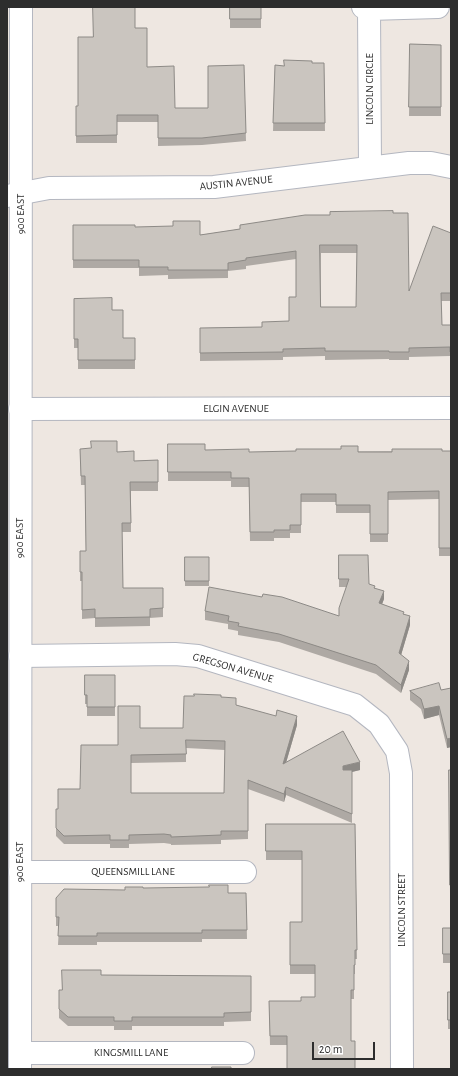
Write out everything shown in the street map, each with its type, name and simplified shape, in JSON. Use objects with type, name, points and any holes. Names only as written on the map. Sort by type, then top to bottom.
[{"type":"street","name":"900 EAST","points":[[20,1061],[20,872],[14,727],[20,656],[14,497],[20,409],[14,195],[21,7]]},
{"type":"street","name":"LINCOLN CIRCLE","points":[[370,168],[366,8],[438,7]]},
{"type":"street","name":"AUSTIN AVENUE","points":[[14,195],[49,188],[214,187],[420,162],[451,167]]},
{"type":"street","name":"ELGIN AVENUE","points":[[20,409],[451,408]]},
{"type":"street","name":"GREGSON AVENUE","points":[[20,656],[175,654],[198,656],[355,705],[379,724],[397,751]]},
{"type":"street","name":"LINCOLN STREET","points":[[397,751],[401,773],[402,796],[402,1069]]},
{"type":"street","name":"QUEENSMILL LANE","points":[[20,872],[245,872]]},
{"type":"street","name":"KINGSMILL LANE","points":[[20,1061],[243,1053]]},
{"type":"building","points":[[93,7],[135,7],[135,28],[147,28],[147,67],[174,66],[175,108],[208,108],[208,66],[244,65],[246,133],[202,138],[158,138],[158,115],[117,115],[117,135],[76,136],[76,106],[78,106],[78,37],[93,37]]},
{"type":"building","points":[[230,7],[261,7],[261,19],[230,19]]},
{"type":"building","points":[[410,44],[441,45],[441,107],[409,107]]},
{"type":"building","points":[[284,60],[324,63],[325,123],[273,123],[275,65],[284,66]]},
{"type":"building","points":[[393,211],[393,213],[408,213],[409,291],[433,226],[451,233],[451,293],[441,293],[442,325],[451,325],[451,352],[450,347],[409,348],[409,352],[325,351],[325,348],[283,349],[283,352],[200,353],[200,328],[262,327],[262,322],[289,321],[289,297],[296,297],[296,251],[246,258],[246,260],[228,263],[228,270],[168,270],[168,267],[139,267],[139,260],[73,260],[73,225],[135,225],[135,227],[173,226],[173,221],[200,221],[200,235],[240,229],[240,225],[305,215],[330,215],[330,212]],"holes":[[[320,245],[357,245],[356,307],[321,307]]]},
{"type":"building","points":[[112,298],[112,310],[123,310],[123,338],[135,338],[135,360],[78,360],[78,339],[74,339],[74,299]]},
{"type":"building","points":[[91,441],[117,441],[117,452],[134,451],[134,461],[158,460],[158,482],[130,482],[131,523],[122,523],[123,588],[163,588],[163,608],[150,609],[150,617],[95,618],[95,609],[82,610],[82,572],[80,572],[80,551],[86,551],[85,476],[81,476],[80,449],[91,448]]},
{"type":"building","points":[[168,444],[205,444],[205,450],[249,449],[249,452],[296,451],[296,449],[341,449],[341,446],[358,446],[358,452],[392,452],[392,449],[442,449],[442,451],[451,451],[451,548],[439,548],[439,491],[388,492],[388,534],[370,534],[370,505],[336,505],[336,494],[301,494],[301,525],[290,525],[290,530],[250,532],[249,478],[231,478],[231,472],[168,472]]},
{"type":"building","points":[[339,555],[368,555],[369,584],[375,586],[374,588],[384,591],[379,603],[404,612],[403,614],[410,616],[399,653],[409,661],[401,685],[376,665],[279,634],[238,626],[239,623],[228,621],[229,616],[205,611],[209,587],[262,597],[263,594],[282,597],[339,616],[339,608],[349,579],[339,579]]},
{"type":"building","points":[[185,557],[209,557],[209,581],[185,581]]},
{"type":"building","points":[[85,675],[115,675],[115,707],[87,707],[87,695],[85,695]]},
{"type":"building","points":[[439,683],[441,690],[451,688],[451,738],[447,739],[439,706],[424,709],[421,699],[410,691]]},
{"type":"building","points":[[194,694],[221,695],[221,697],[236,698],[236,705],[276,716],[277,710],[297,716],[283,764],[343,731],[360,762],[343,766],[343,770],[352,770],[352,814],[286,787],[284,794],[248,780],[248,831],[221,831],[221,835],[171,837],[171,835],[164,834],[129,835],[129,840],[110,840],[110,835],[64,836],[56,828],[58,789],[80,789],[81,745],[118,745],[118,706],[140,706],[140,728],[183,728],[184,696],[194,696]],"holes":[[[186,740],[225,741],[224,793],[131,793],[131,755],[186,754]]]},
{"type":"building","points":[[449,770],[451,770],[451,885],[450,885]]},
{"type":"building","points":[[266,824],[355,824],[357,950],[355,950],[354,990],[351,990],[351,1041],[355,1041],[355,1069],[287,1069],[287,1036],[270,1036],[269,1001],[301,1001],[301,997],[315,997],[315,965],[290,965],[290,922],[302,922],[302,851],[266,851]]},
{"type":"building","points":[[209,885],[228,885],[228,893],[246,893],[247,930],[202,930],[202,933],[97,933],[97,936],[58,936],[59,917],[56,917],[56,898],[64,889],[125,890],[125,887],[209,887]]},
{"type":"building","points":[[443,928],[451,928],[451,954],[443,954]]},
{"type":"building","points":[[62,970],[101,970],[101,975],[251,976],[251,1012],[224,1013],[224,1017],[132,1017],[132,1021],[114,1021],[114,1017],[68,1017],[59,1009],[59,990],[62,990]]},
{"type":"building","points":[[448,992],[451,992],[451,1020],[448,1020]]},
{"type":"building","points":[[212,1067],[231,1067],[231,1069],[212,1069]]}]
